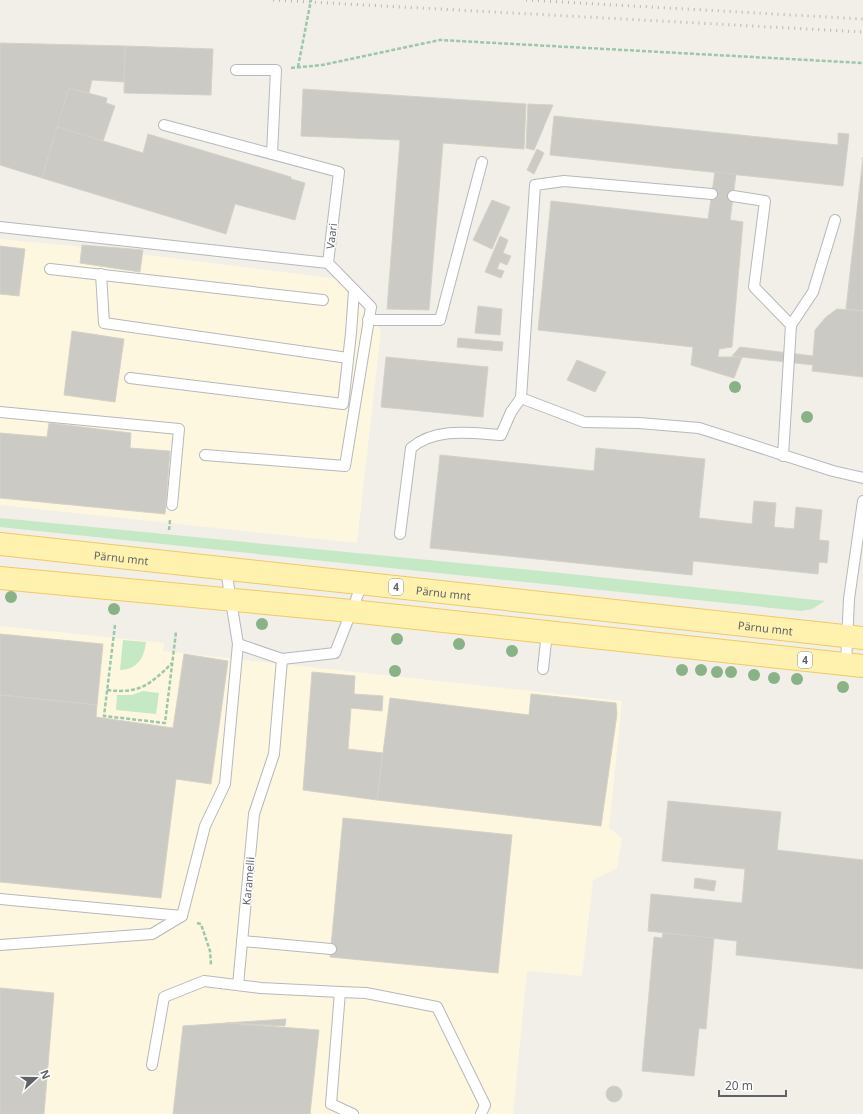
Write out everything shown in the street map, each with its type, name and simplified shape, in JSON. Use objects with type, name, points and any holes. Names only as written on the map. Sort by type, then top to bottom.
[{"type":"main road","name":"Pärnu mnt","points":[[0,544],[856,638]]},
{"type":"main road","name":"4","points":[[0,578],[351,611],[854,665]]},
{"type":"lane","points":[[164,125],[272,154],[276,70],[236,70]]},
{"type":"lane","name":"Vaari","points":[[272,154],[338,172],[328,263],[371,307],[368,320]]},
{"type":"lane","points":[[204,455],[345,466],[368,320],[440,320],[482,162]]},
{"type":"lane","points":[[400,534],[411,448],[418,442],[455,431],[502,435],[511,412],[521,398],[535,185],[564,181],[712,194]]},
{"type":"lane","points":[[733,196],[765,201],[754,287],[791,325]]},
{"type":"lane","points":[[783,456],[791,325],[813,292],[835,220]]},
{"type":"lane","points":[[0,227],[328,263]]},
{"type":"lane","points":[[50,269],[323,300]]},
{"type":"lane","points":[[101,274],[104,323],[348,358]]},
{"type":"lane","points":[[130,378],[343,404],[354,291]]},
{"type":"lane","points":[[521,398],[584,422],[639,423],[699,428],[783,456],[863,478]]},
{"type":"lane","points":[[0,412],[179,429],[172,505]]},
{"type":"lane","points":[[854,665],[856,638],[849,599],[863,501]]},
{"type":"lane","points":[[0,945],[152,934],[182,916],[205,826],[225,784],[238,644],[226,570]]},
{"type":"lane","points":[[238,644],[282,659],[335,653],[362,584]]},
{"type":"lane","points":[[543,669],[547,632]]},
{"type":"lane","name":"Karamelli","points":[[238,985],[254,814],[274,754],[282,659]]},
{"type":"lane","points":[[0,899],[182,916]]},
{"type":"lane","points":[[242,941],[331,949]]},
{"type":"lane","points":[[152,1065],[164,997],[204,981],[261,988],[366,993],[437,1007],[485,1105],[481,1114]]},
{"type":"lane","points":[[340,992],[331,1104],[353,1114]]},
{"type":"path","points":[[298,67],[310,0]]},
{"type":"path","points":[[276,70],[322,65],[440,40],[863,63]]},
{"type":"path","points":[[115,625],[104,716],[165,723],[176,632]]},
{"type":"path","points":[[107,690],[122,692],[142,688],[153,682],[172,663]]},
{"type":"path","points":[[182,916],[201,924],[210,951],[212,982]]},
{"type":"shaded area","points":[[0,239],[83,247],[338,279],[381,330],[357,543],[0,505]]},
{"type":"shaded area","points":[[0,626],[164,643],[163,651],[622,701],[609,828],[622,838],[617,868],[593,880],[582,976],[527,971],[513,1114],[0,1114]]},
{"type":"green space","points":[[0,518],[551,572],[825,601],[812,609],[801,611],[0,527]]},
{"type":"green space","points":[[123,640],[146,642],[144,653],[139,662],[136,665],[120,670]]},
{"type":"green space","points":[[143,691],[159,693],[156,714],[116,710],[117,695],[132,695]]},
{"type":"building","points":[[0,43],[125,46],[124,82],[92,80],[89,93],[69,88],[42,178],[0,165]]},
{"type":"building","points":[[125,46],[213,49],[211,95],[124,93]]},
{"type":"building","points":[[69,88],[107,98],[106,103],[115,106],[103,141],[57,127]]},
{"type":"building","points":[[303,89],[526,104],[524,149],[443,143],[429,310],[387,309],[400,140],[301,136]]},
{"type":"building","points":[[528,104],[553,105],[534,150],[526,148]]},
{"type":"building","points":[[554,116],[838,145],[838,133],[849,134],[843,186],[550,155]]},
{"type":"building","points":[[57,127],[143,153],[148,134],[291,177],[291,179],[305,183],[295,220],[235,204],[226,234],[42,178]]},
{"type":"building","points":[[537,149],[544,153],[534,174],[527,170]]},
{"type":"building","points":[[863,157],[863,311],[846,309]]},
{"type":"building","points":[[715,172],[736,174],[730,220],[743,222],[732,347],[719,349],[718,357],[742,357],[734,378],[691,365],[693,347],[538,330],[551,201],[708,219]]},
{"type":"building","points":[[492,200],[510,207],[492,249],[473,240]]},
{"type":"building","points":[[500,236],[508,240],[503,253],[511,256],[507,265],[500,262],[497,269],[504,271],[501,278],[485,272]]},
{"type":"building","points":[[82,245],[143,250],[140,272],[80,263]]},
{"type":"building","points":[[0,246],[25,249],[19,296],[0,294]]},
{"type":"building","points":[[478,306],[502,309],[500,335],[475,333]]},
{"type":"building","points":[[837,309],[863,311],[863,377],[812,371],[813,365],[732,356],[740,347],[813,356],[815,330],[826,317]]},
{"type":"building","points":[[72,331],[124,339],[115,402],[64,395]]},
{"type":"building","points":[[458,338],[503,342],[502,351],[457,347]]},
{"type":"building","points":[[386,357],[488,367],[483,417],[381,407]]},
{"type":"building","points":[[577,360],[606,372],[595,392],[567,380]]},
{"type":"building","points":[[49,423],[131,433],[130,448],[170,451],[165,514],[0,498],[0,433],[47,437]]},
{"type":"building","points":[[596,448],[705,459],[699,518],[752,524],[754,501],[776,503],[774,527],[794,529],[796,507],[822,510],[819,540],[829,541],[827,563],[819,562],[818,574],[693,561],[692,575],[430,548],[440,455],[594,471]]},
{"type":"building","points":[[0,634],[103,644],[97,705],[0,695]]},
{"type":"building","points":[[184,654],[228,661],[211,784],[176,779],[161,898],[0,882],[0,695],[97,705],[96,717],[173,728]]},
{"type":"building","points":[[312,672],[355,676],[354,694],[383,696],[382,711],[351,708],[348,749],[383,753],[377,800],[303,790]]},
{"type":"building","points":[[531,694],[616,703],[617,714],[601,826],[377,800],[390,698],[529,715]]},
{"type":"building","points":[[668,801],[781,812],[777,850],[863,860],[863,969],[736,955],[737,941],[648,931],[651,894],[742,903],[745,869],[662,861]]},
{"type":"building","points":[[343,818],[512,835],[498,973],[330,957]]},
{"type":"building","points":[[695,878],[716,881],[714,891],[694,888]]},
{"type":"building","points":[[663,933],[714,938],[706,1029],[699,1028],[694,1076],[642,1071],[654,937],[662,938]]},
{"type":"building","points":[[0,988],[54,993],[44,1114],[0,1114]]},
{"type":"building","points":[[286,1019],[285,1026],[226,1023]]},
{"type":"building","points":[[226,1023],[319,1030],[310,1114],[173,1114],[183,1026]]},
{"type":"building","points":[[611,1086],[617,1086],[622,1091],[620,1100],[617,1102],[611,1102],[606,1097],[606,1091]]},
{"type":"railway","points":[[273,0],[863,32]]},
{"type":"railway","points":[[526,0],[863,19]]}]
